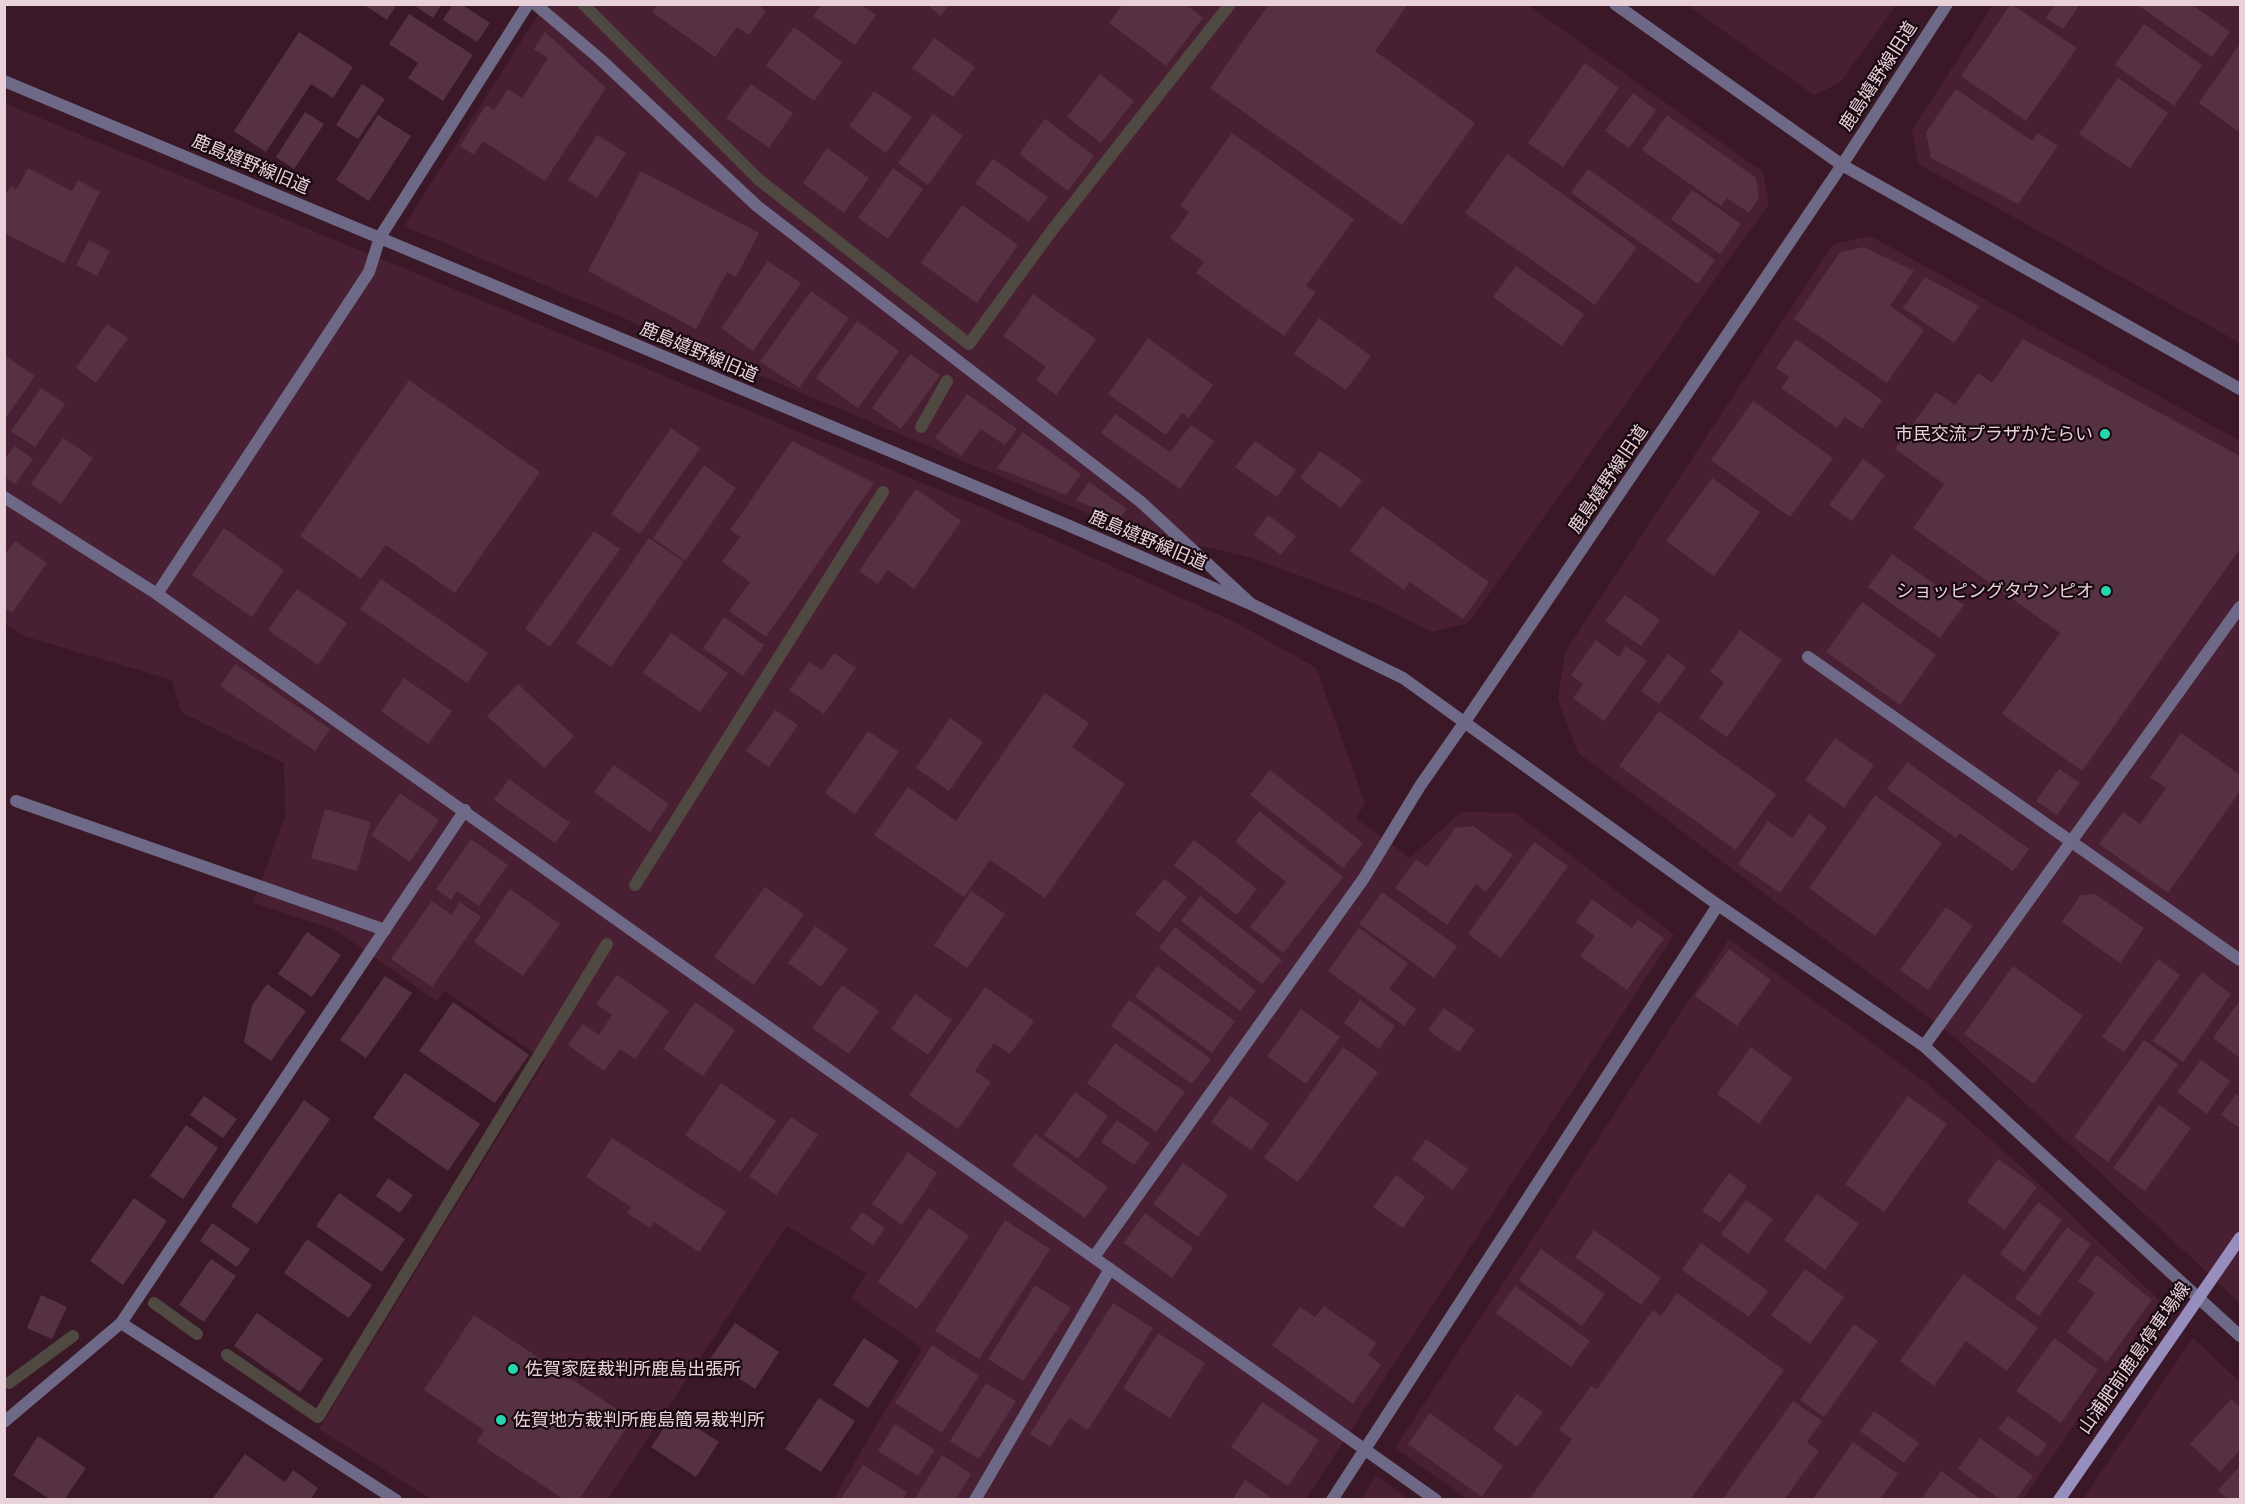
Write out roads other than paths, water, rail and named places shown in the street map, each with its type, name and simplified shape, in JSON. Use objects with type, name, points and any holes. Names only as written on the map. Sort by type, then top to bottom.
[{"type":"main road","name":"山浦肥前鹿島停車場線","points":[[2059,1500],[2241,1238]]},
{"type":"street","points":[[157,594],[369,272],[380,237],[528,4]]},
{"type":"street","points":[[535,4],[600,59],[757,206],[1141,502],[1253,605]]},
{"type":"street","points":[[1616,4],[1842,165],[2241,389]]},
{"type":"street","name":"鹿島嬉野線旧道","points":[[4,81],[1253,605],[1403,678],[1464,723],[1842,165],[1947,4]]},
{"type":"street","points":[[4,497],[157,594],[1436,1500]]},
{"type":"street","points":[[1924,1046],[2241,607]]},
{"type":"street","points":[[1808,657],[2241,960]]},
{"type":"street","points":[[1094,1257],[1364,878],[1420,786],[1464,723],[1718,905],[1924,1046],[2241,1336]]},
{"type":"street","points":[[16,801],[385,930]]},
{"type":"street","points":[[4,1422],[121,1323],[465,810]]},
{"type":"street","points":[[1332,1500],[1718,905]]},
{"type":"street","points":[[975,1500],[1110,1269]]},
{"type":"street","points":[[121,1323],[396,1500]]},
{"type":"waterway","points":[[583,4],[758,179],[969,344],[1053,229],[1230,4]]},
{"type":"waterway","points":[[921,427],[947,381]]},
{"type":"waterway","points":[[635,885],[883,492]]},
{"type":"waterway","points":[[227,1355],[318,1417],[607,944]]},
{"type":"waterway","points":[[154,1303],[197,1334]]},
{"type":"waterway","points":[[9,1383],[73,1336]]},
{"type":"place","name":"市民交流プラザかたらい","points":[[2105,434]]},
{"type":"place","name":"ショッピングタウンピオ","points":[[2106,591]]},
{"type":"place","name":"佐賀家庭裁判所鹿島出張所","points":[[513,1369]]},
{"type":"place","name":"佐賀地方裁判所鹿島簡易裁判所","points":[[501,1420]]}]
